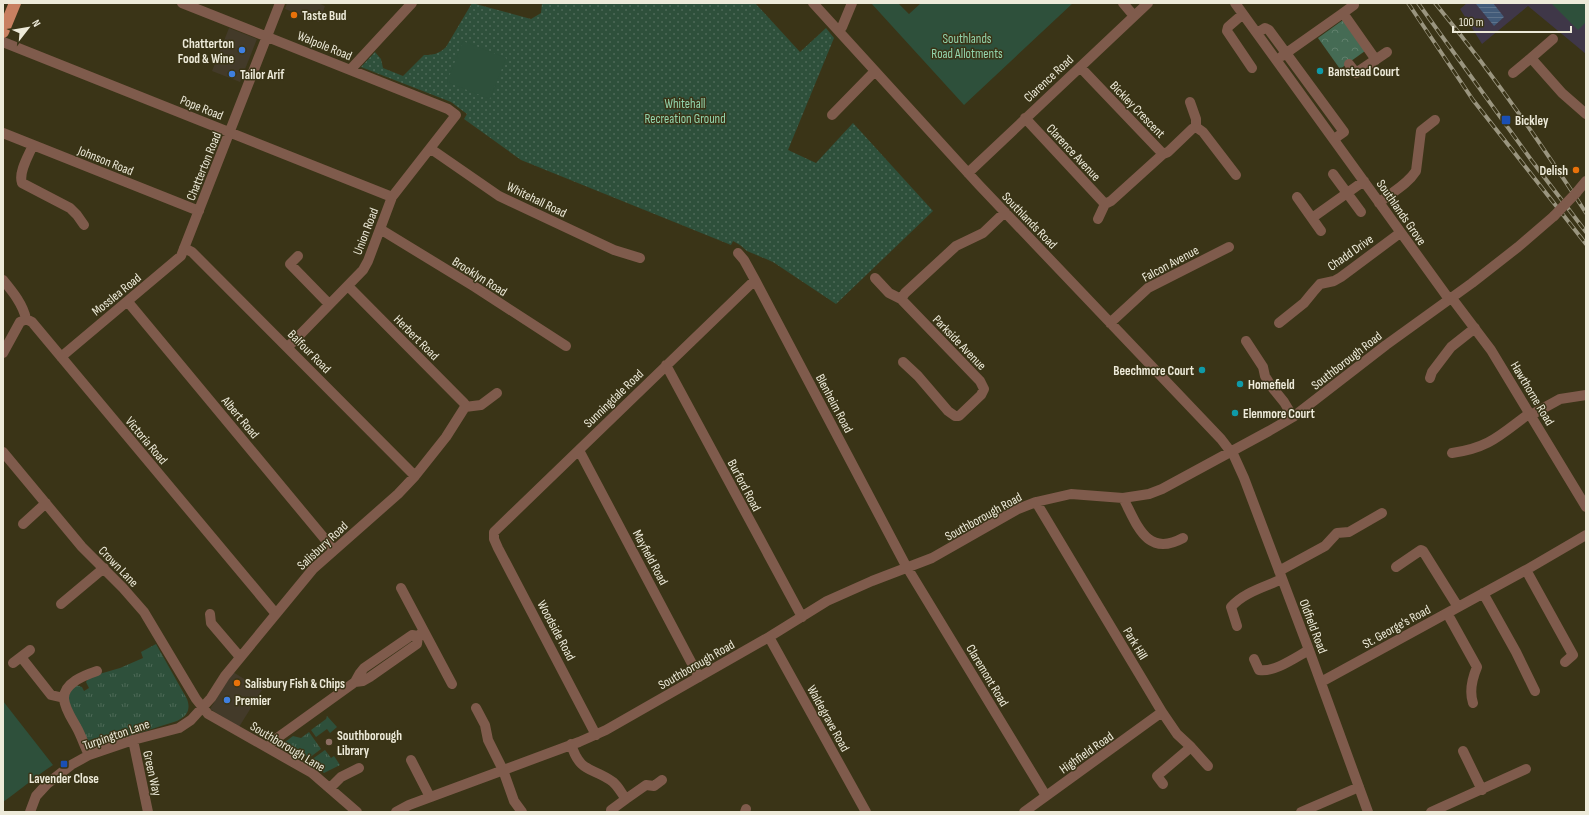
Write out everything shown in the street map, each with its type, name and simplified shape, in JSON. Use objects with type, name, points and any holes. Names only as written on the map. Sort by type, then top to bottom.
[{"type":"main road","points":[[3,32],[15,3]]},
{"type":"street","name":"Walpole Road","points":[[182,3],[448,109],[456,115]]},
{"type":"street","name":"Chatterton Road","points":[[184,248],[280,3]]},
{"type":"street","points":[[350,69],[412,3]]},
{"type":"street","name":"Southlands Road","points":[[813,3],[968,173],[1221,439],[1231,452]]},
{"type":"street","points":[[839,31],[852,3]]},
{"type":"street","points":[[1122,3],[1134,16]]},
{"type":"street","name":"Clarence Road","points":[[968,173],[1148,3]]},
{"type":"street","name":"Southlands Grove","points":[[1235,3],[1400,233],[1446,296],[1450,298]]},
{"type":"street","points":[[1277,60],[1354,5]]},
{"type":"street","points":[[1343,13],[1376,60]]},
{"type":"street","points":[[1243,14],[1228,27],[1227,30],[1252,68]]},
{"type":"street","points":[[1257,33],[1265,28],[1269,30],[1344,132],[1334,139]]},
{"type":"street","points":[[1513,73],[1553,39]]},
{"type":"street","name":"Pope Road","points":[[3,42],[392,197]]},
{"type":"street","points":[[1349,64],[1356,73],[1387,52]]},
{"type":"street","points":[[1531,58],[1562,93],[1586,114]]},
{"type":"street","name":"Bickley Crescent","points":[[1080,67],[1163,154],[1111,201],[1105,204],[1098,219]]},
{"type":"street","points":[[832,115],[875,71]]},
{"type":"street","points":[[1190,102],[1196,119],[1196,128]]},
{"type":"street","name":"Union Road","points":[[288,347],[348,286],[366,265],[392,197],[456,115]]},
{"type":"street","name":"Clarence Avenue","points":[[1025,118],[1105,204]]},
{"type":"street","points":[[1379,203],[1405,185],[1414,175],[1416,171],[1421,131],[1435,120]]},
{"type":"street","points":[[1163,154],[1168,152],[1192,129],[1196,128]]},
{"type":"street","points":[[1196,128],[1203,132],[1236,175]]},
{"type":"street","name":"Johnson Road","points":[[3,133],[198,211]]},
{"type":"street","points":[[34,145],[22,172],[22,183],[70,208],[84,225]]},
{"type":"street","name":"Whitehall Road","points":[[431,148],[500,196],[614,250],[640,258]]},
{"type":"street","points":[[1333,174],[1361,212]]},
{"type":"street","points":[[1312,218],[1364,181]]},
{"type":"street","name":"Southborough Road","points":[[396,812],[409,805],[596,734],[769,637],[827,601],[932,558],[1018,509],[1036,502],[1071,494],[1123,498],[1143,495],[1162,489],[1293,417],[1518,247],[1554,216],[1586,181]]},
{"type":"street","points":[[1297,197],[1321,231]]},
{"type":"street","points":[[901,299],[905,293],[956,246],[983,233],[1005,212]]},
{"type":"street","name":"Brooklyn Road","points":[[380,228],[566,346]]},
{"type":"street","name":"Chadd Drive","points":[[1279,323],[1304,304],[1320,284],[1334,281],[1341,277],[1400,233]]},
{"type":"street","name":"Falcon Avenue","points":[[1110,323],[1148,288],[1229,247]]},
{"type":"street","name":"Mosslea Road","points":[[61,357],[176,262],[181,256],[184,248]]},
{"type":"street","name":"Balfour Road","points":[[184,248],[192,252],[415,476]]},
{"type":"street","name":"Blenheim Road","points":[[738,253],[744,260],[755,280],[908,568]]},
{"type":"street","points":[[298,256],[290,264],[329,304]]},
{"type":"street","name":"Parkside Avenue","points":[[875,278],[889,293],[901,299],[980,381],[984,389],[981,395],[963,413],[959,416],[955,416],[948,411],[918,376],[903,362]]},
{"type":"street","name":"Victoria Road","points":[[3,280],[25,312],[26,319],[32,322],[276,614]]},
{"type":"street","name":"Sunningdale Road","points":[[494,539],[493,535],[497,528],[755,280]]},
{"type":"street","name":"Herbert Road","points":[[348,286],[464,403],[465,407]]},
{"type":"street","name":"Hawthorne Road","points":[[1450,298],[1454,301],[1491,350],[1586,507]]},
{"type":"street","name":"Albert Road","points":[[128,302],[334,550]]},
{"type":"street","points":[[3,353],[20,322],[26,319]]},
{"type":"street","points":[[1430,378],[1432,372],[1451,347],[1475,328]]},
{"type":"street","points":[[1246,341],[1263,367],[1265,376],[1271,386],[1284,402],[1293,417]]},
{"type":"street","name":"Burford Road","points":[[666,365],[802,617]]},
{"type":"street","points":[[465,407],[481,405],[497,393]]},
{"type":"street","points":[[1452,452],[1471,450],[1487,444],[1508,431],[1530,414],[1560,399],[1586,395]]},
{"type":"street","name":"Salisbury Road","points":[[203,707],[240,656],[313,568],[398,494],[415,476],[446,437],[465,407]]},
{"type":"street","name":"Mayfield Road","points":[[578,450],[699,677]]},
{"type":"street","name":"Crown Lane","points":[[3,452],[85,551],[104,568],[148,618],[181,674],[203,707]]},
{"type":"street","name":"Oldfield Road","points":[[1231,452],[1244,478],[1281,575],[1368,812]]},
{"type":"street","points":[[1123,498],[1141,531],[1148,540],[1173,544],[1183,538]]},
{"type":"street","name":"Park Hill","points":[[1036,502],[1162,712],[1177,734],[1208,766]]},
{"type":"street","points":[[23,524],[46,503]]},
{"type":"street","points":[[1237,626],[1231,607],[1243,596],[1281,575],[1325,546],[1337,534],[1349,532],[1382,513]]},
{"type":"street","name":"St. George's Road","points":[[1321,682],[1526,570],[1586,535]]},
{"type":"street","name":"Woodside Road","points":[[494,539],[596,734]]},
{"type":"street","points":[[1396,567],[1421,550],[1423,551],[1458,607]]},
{"type":"street","points":[[61,604],[104,568]]},
{"type":"street","name":"Claremont Road","points":[[908,568],[1046,796]]},
{"type":"street","points":[[1526,570],[1573,655],[1565,662]]},
{"type":"street","points":[[401,588],[421,634],[452,684]]},
{"type":"street","points":[[1483,593],[1512,645],[1535,691]]},
{"type":"street","points":[[1447,613],[1477,667],[1472,678],[1471,697],[1473,703]]},
{"type":"street","points":[[210,614],[211,624],[240,656]]},
{"type":"street","points":[[269,747],[273,741],[355,682],[370,678],[417,644],[421,634]]},
{"type":"street","name":"Waldegrave Road","points":[[769,637],[866,812]]},
{"type":"street","points":[[30,650],[17,660],[51,695],[64,698]]},
{"type":"street","points":[[1254,659],[1259,670],[1265,672],[1272,670],[1309,650]]},
{"type":"street","points":[[89,755],[66,708],[64,698],[66,690],[70,684],[85,675],[97,671]]},
{"type":"street","name":"Turpington Lane","points":[[30,812],[36,796],[47,784],[72,765],[89,755],[133,740],[179,728],[191,720],[203,707]]},
{"type":"street","name":"Southborough Lane","points":[[203,707],[208,714],[220,722],[269,747],[312,773],[357,812]]},
{"type":"street","points":[[476,708],[485,725],[488,740],[503,770],[514,800],[522,812]]},
{"type":"street","name":"Highfield Road","points":[[1024,812],[1162,712]]},
{"type":"street","name":"Green Way","points":[[133,740],[148,806],[148,812]]},
{"type":"street","points":[[571,744],[578,762],[591,771],[615,783],[626,800]]},
{"type":"street","points":[[1163,784],[1157,776],[1191,748]]},
{"type":"street","points":[[1463,751],[1482,790]]},
{"type":"street","points":[[411,760],[430,797]]},
{"type":"street","points":[[330,788],[341,777],[359,768]]},
{"type":"street","points":[[1431,812],[1526,769]]},
{"type":"street","points":[[611,812],[611,810],[646,786],[654,786],[662,780]]},
{"type":"street","points":[[1301,812],[1359,787]]},
{"type":"shaded area","points":[[287,3],[318,3],[325,6],[319,22],[285,9]]},
{"type":"shaded area","points":[[1467,3],[1586,3],[1586,54],[1528,6],[1482,44],[1460,9]]},
{"type":"shaded area","points":[[229,28],[257,39],[240,82],[212,71]]},
{"type":"shaded area","points":[[233,672],[262,690],[239,727],[210,709]]},
{"type":"green space","name":"Whitehall Recreation Ground","points":[[472,3],[531,19],[541,13],[542,3],[755,3],[800,52],[826,28],[834,38],[788,150],[816,163],[853,123],[933,211],[836,304],[773,262],[747,251],[733,241],[731,245],[521,160],[464,119],[467,114],[451,102],[361,67],[375,52],[381,59],[383,68],[403,76],[424,55],[436,54],[446,47]]},
{"type":"green space","name":"Southlands Road Allotments","points":[[871,3],[898,3],[909,14],[921,3],[1073,3],[964,105]]},
{"type":"green space","points":[[1551,3],[1586,3],[1586,22],[1578,30]]},
{"type":"green space","points":[[1343,20],[1365,51],[1340,69],[1318,38]]},
{"type":"green space","points":[[463,41],[506,58],[490,99],[447,82]]},
{"type":"green space","points":[[156,644],[187,699],[189,706],[186,715],[177,721],[91,748],[68,704],[69,691],[76,685],[82,687],[84,691],[89,688],[86,682],[89,677],[120,668],[143,658],[141,652]]},
{"type":"green space","points":[[3,701],[53,765],[3,802]]},
{"type":"green space","points":[[327,716],[337,727],[330,733],[327,729],[316,737],[311,730],[326,719]]},
{"type":"green space","points":[[309,732],[321,749],[309,758],[294,749],[285,747],[285,742],[293,736],[301,738]]},
{"type":"green space","points":[[325,750],[331,758],[334,756],[340,765],[324,773],[311,760]]},
{"type":"water","points":[[1493,3],[1504,17],[1494,26],[1476,4]]},
{"type":"railway","points":[[1408,3],[1473,100],[1586,244]]},
{"type":"railway","points":[[1418,3],[1532,161],[1586,232]]},
{"type":"railway","points":[[1435,3],[1514,106],[1586,213]]},
{"type":"place","name":"Taste Bud","points":[[294,15]]},
{"type":"place","name":"Chatterton Food & Wine","points":[[242,50]]},
{"type":"place","name":"Banstead Court","points":[[1320,71]]},
{"type":"place","name":"Tailor Arif","points":[[232,74]]},
{"type":"place","name":"Bickley","points":[[1506,120]]},
{"type":"place","name":"Delish","points":[[1576,170]]},
{"type":"place","name":"Beechmore Court","points":[[1202,370]]},
{"type":"place","name":"Homefield","points":[[1240,384]]},
{"type":"place","name":"Elenmore Court","points":[[1235,413]]},
{"type":"place","name":"Salisbury Fish & Chips","points":[[237,683]]},
{"type":"place","name":"Premier","points":[[227,700]]},
{"type":"place","name":"Southborough Library","points":[[329,742]]},
{"type":"place","name":"Lavender Close","points":[[64,764]]}]
